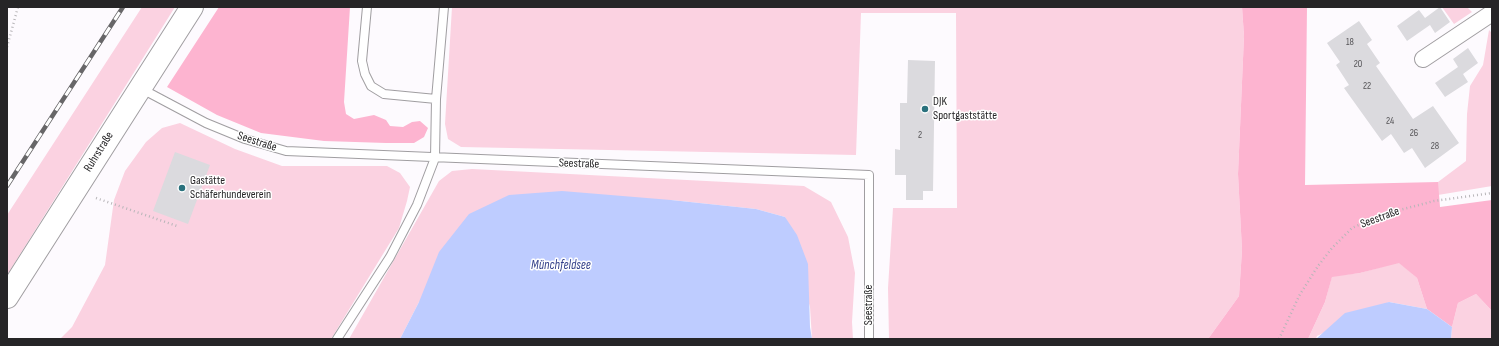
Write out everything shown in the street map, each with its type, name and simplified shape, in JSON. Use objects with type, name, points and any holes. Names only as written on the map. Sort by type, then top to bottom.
[{"type":"street","name":"Ruhrstraße","points":[[7,297],[192,7]]},
{"type":"street","points":[[1423,59],[1492,13]]},
{"type":"lane","points":[[367,7],[362,62],[365,74],[371,86],[384,94],[436,99]]},
{"type":"lane","points":[[337,339],[390,257],[417,205],[435,158],[436,99],[444,7]]},
{"type":"lane","name":"Seestraße","points":[[140,88],[206,123],[245,139],[286,151],[869,176],[869,339]]},
{"type":"path","points":[[7,47],[18,7]]},
{"type":"path","points":[[75,190],[177,226]]},
{"type":"path","name":"Seestraße","points":[[1278,339],[1299,296],[1318,266],[1332,248],[1352,228],[1384,214],[1434,201],[1492,193]]},
{"type":"shaded area","points":[[142,7],[175,7],[7,275],[7,215]]},
{"type":"shaded area","points":[[219,7],[350,7],[344,102],[346,114],[354,119],[374,115],[386,120],[390,126],[403,127],[412,122],[420,121],[428,128],[424,137],[414,143],[386,143],[324,141],[261,133],[217,115],[167,87]]},
{"type":"shaded area","points":[[452,7],[1242,7],[1244,36],[1238,174],[1242,250],[1239,296],[1208,339],[889,339],[888,288],[893,208],[957,208],[956,13],[861,13],[856,155],[461,147],[448,139],[445,124]]},
{"type":"shaded area","points":[[1242,7],[1307,7],[1305,185],[1438,182],[1440,207],[1492,200],[1492,311],[1476,294],[1458,303],[1452,327],[1427,309],[1417,278],[1399,263],[1360,273],[1332,277],[1325,302],[1308,339],[1208,339],[1239,296],[1242,250],[1238,174],[1244,36]]},
{"type":"shaded area","points":[[1442,7],[1467,7],[1472,12],[1454,24]]},
{"type":"shaded area","points":[[1489,30],[1492,33],[1492,186],[1438,195],[1438,182],[1466,161],[1467,114],[1470,86],[1483,65]]},
{"type":"shaded area","points":[[180,123],[235,149],[282,166],[387,166],[400,173],[410,187],[399,228],[331,339],[60,339],[72,327],[105,265],[114,200],[125,171],[146,142],[162,128]]},
{"type":"shaded area","points":[[472,169],[804,186],[831,202],[848,237],[855,273],[852,322],[853,339],[812,339],[810,307],[785,217],[756,209],[671,200],[419,302],[400,339],[349,339],[439,181],[452,171]]},
{"type":"shaded area","points":[[1399,262],[1417,278],[1427,309],[1389,302],[1317,336],[1316,339],[1308,339],[1325,302],[1332,276],[1360,273]]},
{"type":"shaded area","points":[[1476,294],[1492,311],[1492,339],[1451,339],[1452,327],[1458,303]]},
{"type":"water","name":"Münchfeldsee","points":[[562,191],[756,209],[785,217],[797,235],[808,264],[810,327],[812,339],[400,339],[419,302],[439,252],[469,214],[509,195]]},
{"type":"water","points":[[1389,302],[1427,309],[1452,327],[1451,339],[1316,339],[1345,313]]},
{"type":"building","points":[[1440,7],[1450,22],[1435,33],[1430,25],[1407,41],[1397,26],[1419,10],[1425,18]]},
{"type":"building","points":[[1359,21],[1372,40],[1367,44],[1380,63],[1376,66],[1413,119],[1433,106],[1459,143],[1425,168],[1412,148],[1404,153],[1391,134],[1382,141],[1344,88],[1349,85],[1336,65],[1340,62],[1327,43]]},
{"type":"building","points":[[1468,48],[1478,63],[1463,74],[1468,82],[1445,97],[1435,83],[1458,67],[1453,59]]},
{"type":"building","points":[[908,60],[935,61],[933,191],[923,191],[923,200],[906,200],[906,175],[895,175],[895,149],[900,150],[900,103],[907,103]]},
{"type":"building","name":"Gastätte Schäferhundeverein","points":[[175,152],[210,165],[188,224],[153,211]]},
{"type":"railway","points":[[7,186],[123,7]]},
{"type":"place","name":"DJK Sportgaststätte","points":[[925,109]]},
{"type":"place","name":"Gastätte Schäferhundeverein","points":[[182,188]]}]
